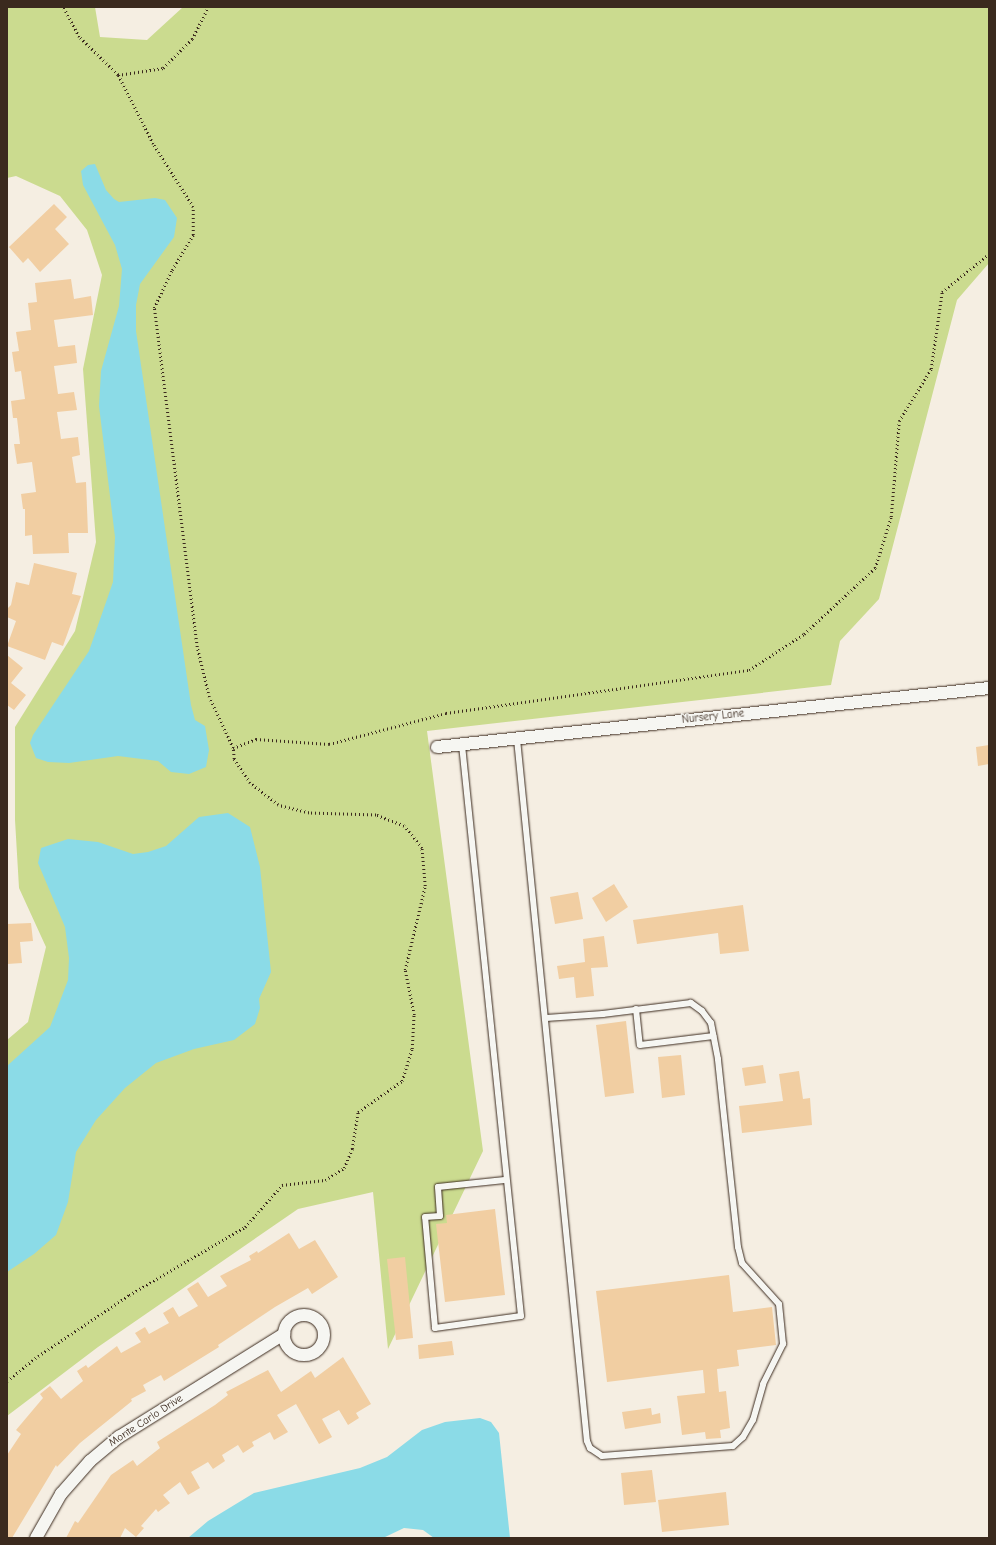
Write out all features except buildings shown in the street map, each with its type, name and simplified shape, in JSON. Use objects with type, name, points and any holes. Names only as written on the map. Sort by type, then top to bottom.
[{"type":"street","name":"Nursery Lane","points":[[437,747],[989,688]]},
{"type":"street","name":"Monte Carlo Drive","points":[[36,1538],[61,1494],[90,1461],[119,1437],[284,1334]]},
{"type":"lane","points":[[518,739],[587,1441],[590,1448],[602,1456],[733,1446],[744,1437],[753,1420],[763,1384],[783,1344],[778,1304],[742,1263],[738,1247],[711,1023],[702,1011],[691,1003],[546,1018]]},
{"type":"lane","points":[[462,744],[505,1180],[520,1316],[435,1328],[425,1217],[440,1216],[438,1187],[505,1180]]},
{"type":"lane","points":[[636,1009],[640,1045],[713,1036]]},
{"type":"path","points":[[7,1381],[38,1356],[129,1295],[245,1228],[282,1185],[325,1180],[344,1168],[352,1149],[358,1112],[402,1081],[412,1049],[414,1015],[405,970],[425,886],[422,848],[404,826],[376,814],[309,813],[278,805],[250,783],[234,759],[233,748],[209,697],[197,646],[154,308],[172,270],[193,235],[194,208],[153,144],[118,75],[79,37],[63,7]]},
{"type":"path","points":[[118,75],[163,68],[192,39],[208,7]]},
{"type":"path","points":[[233,748],[256,739],[329,744],[446,713],[749,670],[804,634],[875,568],[891,517],[899,421],[931,369],[942,292],[989,254]]},
{"type":"green space","points":[[7,7],[95,7],[100,37],[147,40],[183,7],[989,7],[989,263],[957,300],[879,599],[840,641],[831,685],[427,731],[483,1151],[388,1349],[373,1192],[298,1209],[98,1347],[7,1416],[7,1040],[28,1022],[46,947],[19,888],[15,820],[15,727],[75,631],[96,542],[83,369],[102,275],[87,230],[60,196],[16,176],[7,178]]},
{"type":"water","points":[[95,164],[106,190],[114,199],[119,202],[155,198],[165,200],[177,218],[174,237],[140,284],[136,305],[136,331],[191,705],[195,720],[205,726],[209,750],[206,767],[189,774],[171,772],[158,761],[118,756],[69,763],[48,762],[36,758],[30,743],[33,735],[89,651],[113,582],[115,537],[99,406],[101,371],[119,306],[122,269],[115,245],[83,185],[81,171],[88,165]]},
{"type":"water","points":[[228,813],[250,827],[260,867],[271,972],[259,999],[260,1008],[255,1024],[234,1040],[194,1049],[156,1063],[125,1088],[96,1120],[76,1152],[68,1202],[56,1235],[34,1254],[7,1272],[7,1066],[50,1027],[68,980],[69,958],[65,927],[38,863],[41,848],[68,839],[98,842],[133,854],[148,852],[166,846],[199,817]]},
{"type":"water","points":[[480,1418],[491,1422],[499,1433],[510,1538],[434,1538],[423,1530],[404,1528],[383,1538],[188,1538],[208,1521],[254,1493],[360,1468],[387,1457],[422,1430],[445,1422]]}]
